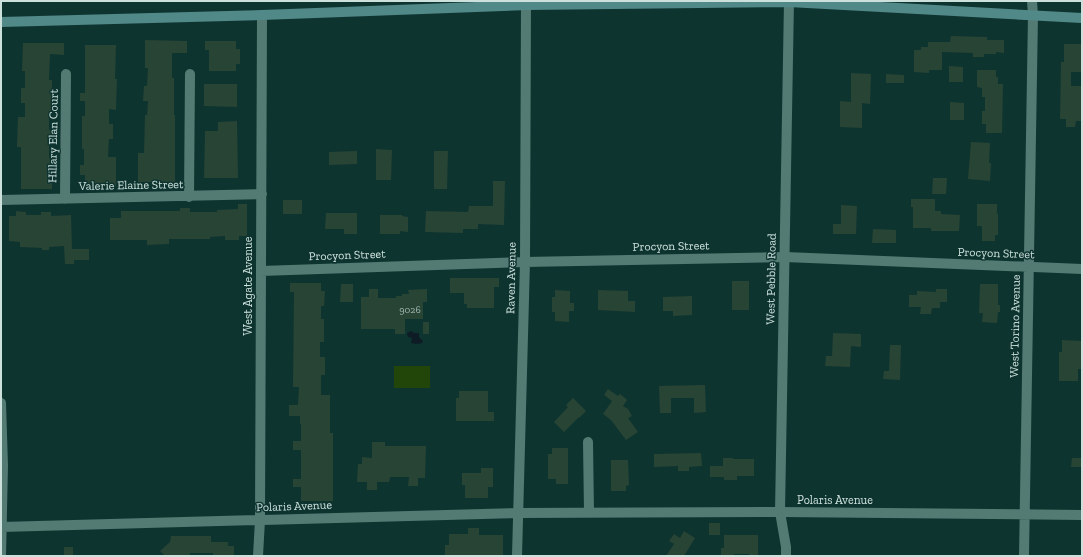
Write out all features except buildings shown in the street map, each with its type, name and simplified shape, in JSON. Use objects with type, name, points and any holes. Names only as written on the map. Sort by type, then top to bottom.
[{"type":"main road","points":[[1,22],[262,15],[526,3],[789,1],[1082,18]]},
{"type":"street","name":"West Pebble Road","points":[[786,556],[780,512],[789,1]]},
{"type":"street","name":"West Torino Avenue","points":[[1024,556],[1033,15],[1032,1]]},
{"type":"street","name":"Raven Avenue","points":[[517,556],[525,262],[526,3]]},
{"type":"street","name":"West Agate Avenue","points":[[258,556],[260,520],[262,15]]},
{"type":"street","name":"Hillary Elan Court","points":[[65,199],[66,74]]},
{"type":"street","points":[[189,196],[190,74]]},
{"type":"street","name":"Valerie Elaine Street","points":[[1,200],[262,194]]},
{"type":"street","name":"Procyon Street","points":[[261,271],[525,262],[785,257],[1082,269]]},
{"type":"street","points":[[1,403],[3,466],[1,556]]},
{"type":"street","points":[[588,442],[589,512]]},
{"type":"street","name":"Polaris Avenue","points":[[1,527],[589,512],[780,512],[1025,514],[1082,516]]},
{"type":"green space","points":[[394,366],[430,366],[430,388],[394,388]]},
{"type":"water","points":[[411,331],[414,333],[419,333],[419,337],[423,341],[422,343],[411,343],[412,338],[408,337],[407,333]]}]
